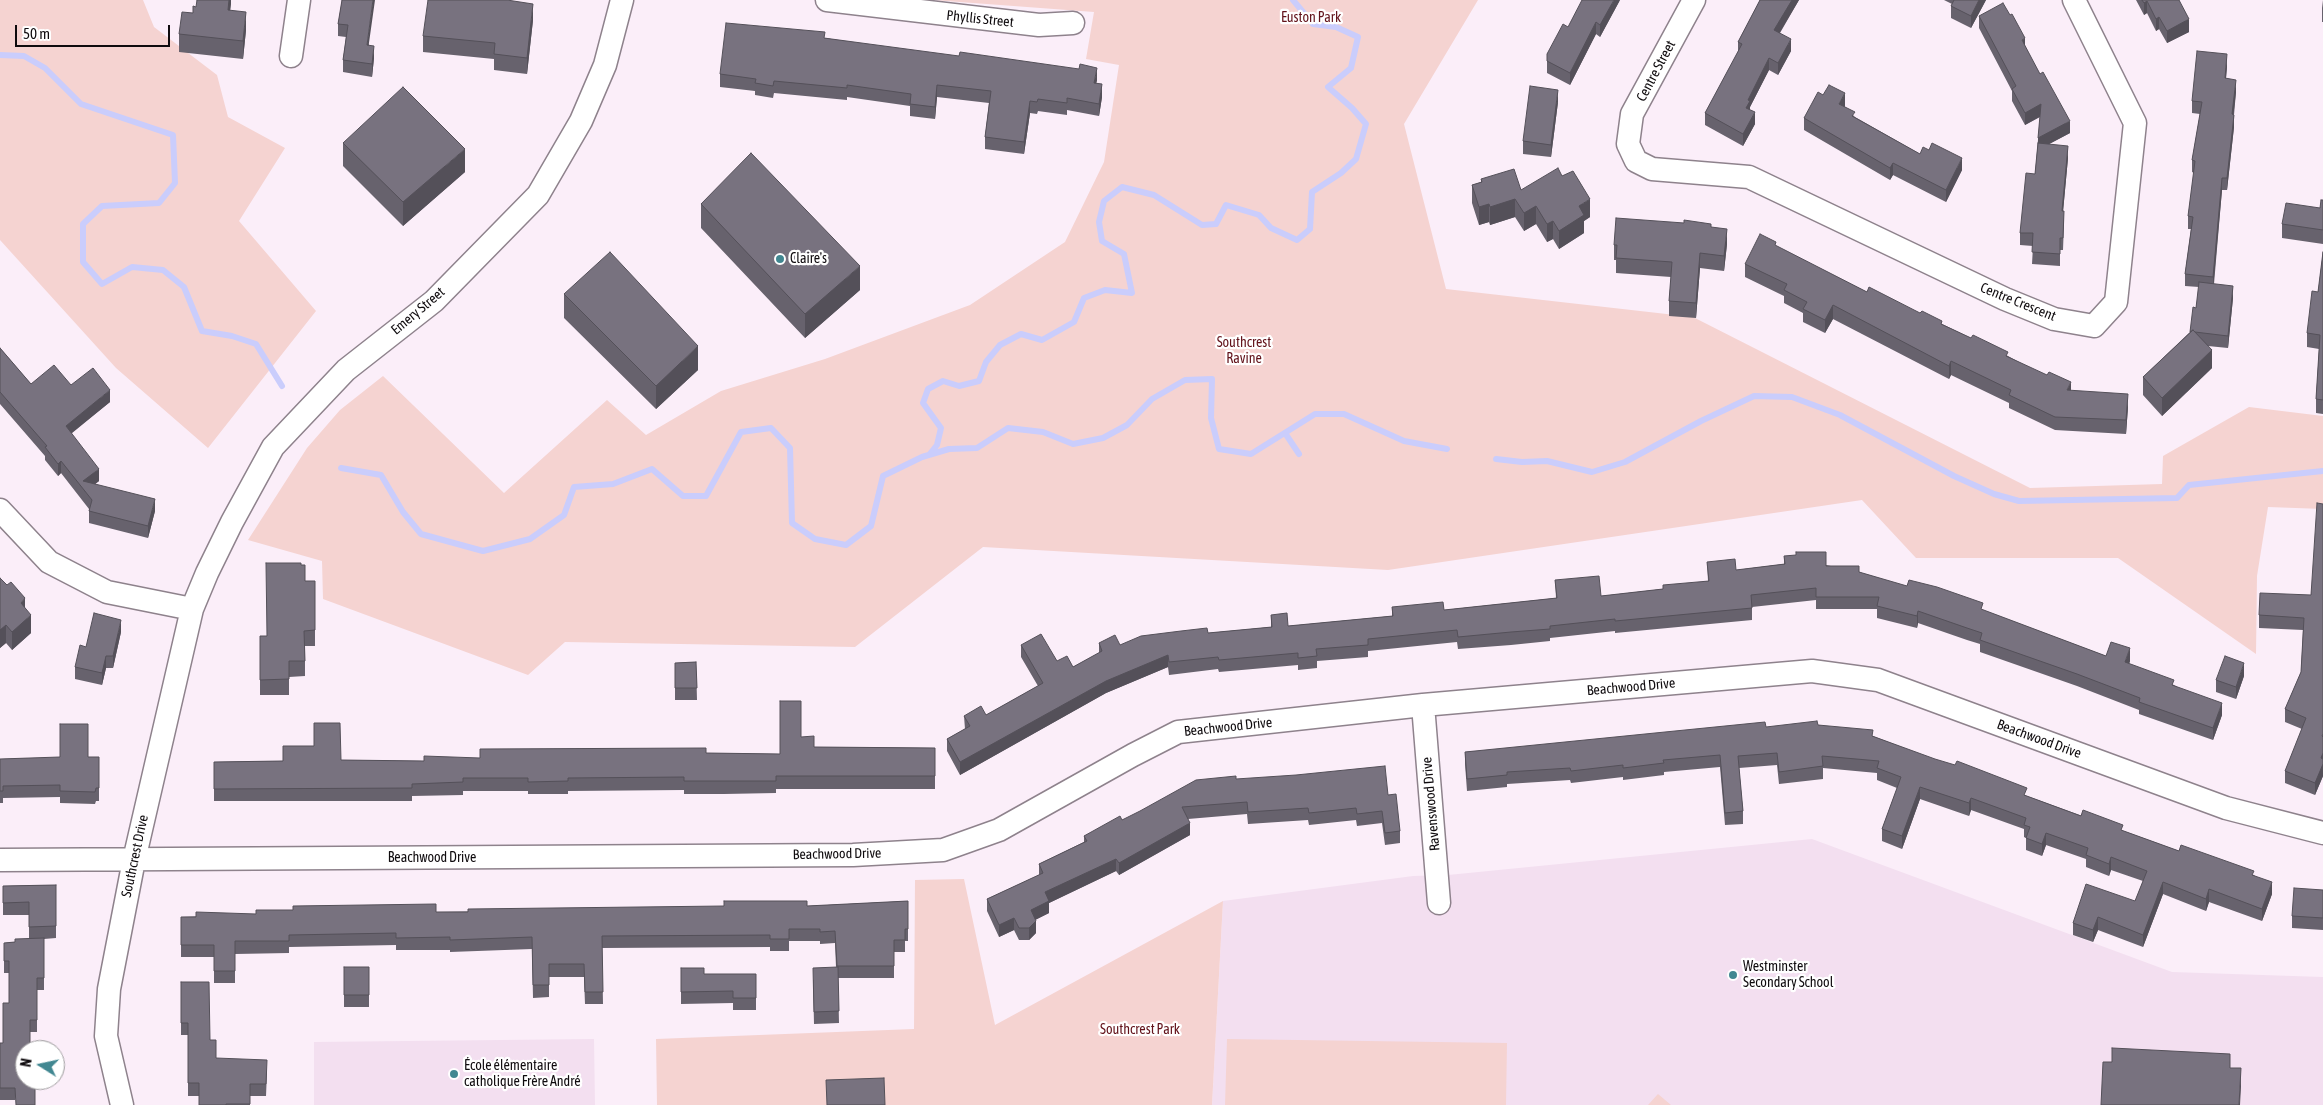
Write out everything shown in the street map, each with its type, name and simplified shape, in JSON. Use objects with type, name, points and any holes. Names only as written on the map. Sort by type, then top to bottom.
[{"type":"street","points":[[291,56],[299,0]]},
{"type":"street","name":"Emery Street","points":[[192,609],[232,522],[273,447],[346,370],[434,301],[538,195],[581,121],[604,65],[622,0]]},
{"type":"street","name":"Phyllis Street","points":[[827,0],[888,4],[1039,25],[1073,23]]},
{"type":"street","name":"Centre Street","points":[[1628,144],[1632,114],[1694,0]]},
{"type":"street","name":"Centre Crescent","points":[[1628,144],[1636,161],[1652,169],[1748,177],[2005,299],[2054,319],[2094,326],[2116,302],[2135,124],[2074,0]]},
{"type":"street","points":[[0,510],[49,562],[107,592],[192,609]]},
{"type":"street","name":"Southcrest Drive","points":[[122,1105],[106,1036],[109,989],[134,860],[192,609]]},
{"type":"street","name":"Beachwood Drive","points":[[0,860],[844,855],[943,850],[999,830],[1132,755],[1178,732],[1423,705],[1812,671],[1878,680],[2226,808],[2323,833]]},
{"type":"street","name":"Ravenswood Drive","points":[[1423,705],[1439,903]]},
{"type":"shaded area","name":"Westminster Secondary School","points":[[1812,839],[2172,972],[2323,977],[2323,1105],[1212,1105],[1223,901],[1413,876],[1448,875]]},
{"type":"shaded area","name":"École élémentaire catholique Frère André","points":[[594,1039],[595,1105],[314,1105],[314,1042]]},
{"type":"green space","points":[[0,0],[143,0],[154,27],[217,75],[228,117],[285,148],[239,221],[316,311],[208,448],[116,368],[0,240]]},
{"type":"green space","name":"Southcrest Ravine","points":[[933,0],[1478,0],[1404,124],[1446,289],[1693,317],[2030,488],[2162,484],[2163,456],[2249,407],[2323,416],[2323,509],[2268,507],[2257,576],[2256,654],[2118,558],[1916,558],[1862,500],[1388,570],[983,547],[855,647],[565,642],[528,675],[323,599],[322,561],[248,540],[307,448],[340,410],[383,376],[504,493],[607,400],[646,435],[721,391],[825,359],[970,305],[1065,242],[1104,162],[1119,65],[1086,59],[1094,12]]},
{"type":"green space","name":"Southcrest Park","points":[[964,879],[995,1025],[1223,901],[1212,1105],[657,1105],[656,1039],[914,1029],[915,880]]},
{"type":"green space","points":[[1227,1039],[1507,1043],[1506,1105],[1225,1105]]},
{"type":"green space","points":[[1658,1094],[1671,1105],[1648,1105]]},
{"type":"building","points":[[197,0],[229,0],[228,10],[246,12],[243,41],[179,34],[182,12],[193,13],[193,6],[196,7]]},
{"type":"building","points":[[342,0],[373,0],[367,45],[374,46],[372,64],[343,60],[348,25],[338,24]]},
{"type":"building","points":[[428,0],[507,0],[533,4],[527,58],[494,54],[495,43],[423,36]]},
{"type":"building","points":[[1582,0],[1614,0],[1600,25],[1596,22],[1570,73],[1547,61],[1547,54],[1563,24],[1568,27]]},
{"type":"building","points":[[1760,0],[1792,0],[1774,30],[1791,39],[1778,63],[1769,58],[1748,100],[1750,101],[1746,108],[1755,112],[1743,134],[1705,113],[1742,44],[1738,42]]},
{"type":"building","points":[[1954,0],[1979,0],[1971,16],[1951,6]]},
{"type":"building","points":[[2142,0],[2179,0],[2189,19],[2167,31],[2159,17],[2156,19],[2147,1],[2144,3]]},
{"type":"building","points":[[2003,3],[2010,15],[2012,14],[2025,38],[2022,40],[2040,74],[2043,72],[2070,121],[2038,138],[2041,104],[2025,113],[2012,89],[2016,86],[1979,16]]},
{"type":"building","points":[[726,23],[825,32],[824,38],[959,56],[960,52],[1079,69],[1080,64],[1097,68],[1094,83],[1102,84],[1099,104],[1067,98],[1067,103],[1038,99],[1037,102],[1030,101],[1024,142],[985,137],[991,91],[937,85],[935,107],[910,104],[911,94],[847,85],[847,88],[774,81],[773,86],[755,83],[756,79],[720,74]]},
{"type":"building","points":[[2197,51],[2227,54],[2225,78],[2236,80],[2227,178],[2222,178],[2213,277],[2185,274],[2193,217],[2188,216],[2195,161],[2192,160],[2202,102],[2192,101]]},
{"type":"building","points":[[1829,85],[1845,93],[1839,104],[1855,112],[1852,116],[1920,154],[1923,147],[1929,150],[1932,143],[1962,158],[1946,190],[1893,163],[1890,168],[1804,118],[1818,92],[1823,95]]},
{"type":"building","points":[[1530,86],[1558,90],[1551,145],[1523,141]]},
{"type":"building","points":[[403,87],[465,149],[403,202],[343,143]]},
{"type":"building","points":[[2038,143],[2068,146],[2062,211],[2064,211],[2063,238],[2060,238],[2060,254],[2032,252],[2033,233],[2020,233],[2026,173],[2035,174]]},
{"type":"building","name":"Claire's","points":[[751,153],[860,266],[805,314],[701,204]]},
{"type":"building","points":[[1558,168],[1562,176],[1573,171],[1590,199],[1579,206],[1584,215],[1559,231],[1553,221],[1547,224],[1536,206],[1524,213],[1515,199],[1490,207],[1489,204],[1479,207],[1472,185],[1482,182],[1481,179],[1514,169],[1521,190]]},
{"type":"building","points":[[2321,200],[2323,200],[2323,230],[2282,224],[2286,203],[2320,208]]},
{"type":"building","points":[[1616,218],[1684,223],[1684,220],[1711,224],[1711,227],[1727,229],[1724,256],[1700,253],[1696,303],[1669,301],[1672,262],[1616,258],[1617,245],[1614,245]]},
{"type":"building","points":[[1760,234],[1776,242],[1775,245],[1867,292],[1869,287],[1920,313],[1922,311],[1942,321],[1941,324],[1971,338],[1973,335],[2008,352],[2006,356],[2047,375],[2049,372],[2071,382],[2067,390],[2128,394],[2126,420],[2055,417],[2009,395],[2011,390],[1951,361],[1949,366],[1833,305],[1825,320],[1803,309],[1807,302],[1784,290],[1787,284],[1745,264]]},
{"type":"building","points":[[610,252],[698,346],[656,386],[564,294]]},
{"type":"building","points":[[2323,252],[2323,400],[2316,399],[2320,335],[2307,333],[2312,291],[2318,292]]},
{"type":"building","points":[[2199,282],[2233,286],[2228,336],[2195,332],[2193,330],[2190,332],[2193,307],[2196,308]]},
{"type":"building","points":[[2193,330],[2212,350],[2162,398],[2143,377]]},
{"type":"building","points":[[0,348],[31,384],[54,365],[71,385],[93,368],[110,390],[66,426],[99,469],[83,481],[155,499],[148,526],[89,511],[92,500],[61,461],[58,464],[45,447],[47,446],[0,392]]},
{"type":"building","points":[[2317,503],[2323,504],[2323,753],[2321,758],[2323,759],[2323,764],[2315,783],[2285,771],[2306,718],[2285,709],[2301,672],[2304,618],[2259,615],[2260,593],[2311,595]]},
{"type":"building","points":[[1796,552],[1826,552],[1826,566],[1859,566],[1859,572],[1907,586],[1909,580],[1937,587],[1983,603],[1981,609],[2106,656],[2111,642],[2130,648],[2125,662],[2174,680],[2172,685],[2222,703],[2213,728],[2139,702],[2140,698],[2077,674],[1980,640],[1982,633],[1918,611],[1917,616],[1877,606],[1879,597],[1816,597],[1816,588],[1751,595],[1752,608],[1615,621],[1615,619],[1550,626],[1550,629],[1458,637],[1457,630],[1368,639],[1368,645],[1316,649],[1317,656],[1298,658],[1298,653],[1219,660],[1218,657],[1169,662],[1168,655],[1106,681],[960,762],[947,739],[970,726],[964,716],[981,706],[986,715],[1043,683],[1021,645],[1041,634],[1057,661],[1067,656],[1073,667],[1102,651],[1099,643],[1115,635],[1120,645],[1141,636],[1181,631],[1207,628],[1208,633],[1272,627],[1271,615],[1287,613],[1288,626],[1393,616],[1392,607],[1443,602],[1444,610],[1557,598],[1555,580],[1599,576],[1601,596],[1663,589],[1663,585],[1709,581],[1707,562],[1735,559],[1736,570],[1785,564],[1784,556],[1796,555]]},
{"type":"building","points":[[266,563],[301,563],[301,565],[305,565],[305,581],[315,581],[315,630],[304,631],[305,661],[289,661],[289,679],[260,680],[260,636],[267,636]]},
{"type":"building","points":[[0,578],[7,585],[11,582],[25,598],[21,603],[31,615],[12,632],[6,625],[0,630]]},
{"type":"building","points":[[94,613],[121,620],[113,656],[106,656],[102,673],[75,667],[80,645],[86,647]]},
{"type":"building","points":[[2225,656],[2244,663],[2236,687],[2216,680]]},
{"type":"building","points":[[696,662],[697,688],[675,688],[675,663]]},
{"type":"building","points":[[780,701],[801,701],[801,737],[814,736],[814,747],[935,748],[935,776],[776,776],[776,781],[684,781],[684,777],[568,778],[568,781],[528,782],[528,778],[463,778],[463,782],[412,784],[412,788],[214,789],[214,762],[283,761],[283,746],[314,746],[314,723],[340,723],[341,760],[424,761],[424,756],[480,758],[480,749],[706,748],[706,753],[780,754]]},
{"type":"building","points":[[1817,721],[1818,725],[1873,730],[1872,736],[1955,765],[1957,761],[2027,788],[2024,795],[2081,816],[2083,810],[2123,825],[2121,830],[2179,851],[2181,845],[2254,871],[2252,875],[2272,882],[2262,909],[2209,889],[2206,899],[2163,882],[2143,935],[2098,917],[2093,930],[2073,923],[2086,884],[2135,901],[2147,871],[2111,857],[2109,864],[2086,855],[2088,848],[2046,833],[2042,844],[2026,838],[2030,827],[2024,825],[2026,818],[1971,798],[1969,803],[1920,787],[1902,836],[1882,829],[1901,777],[1877,768],[1879,761],[1822,756],[1823,766],[1779,772],[1777,753],[1738,756],[1743,811],[1725,813],[1720,755],[1663,760],[1664,763],[1623,768],[1623,765],[1571,771],[1570,768],[1507,772],[1507,775],[1467,779],[1465,752],[1765,722],[1766,727]]},
{"type":"building","points":[[60,724],[88,724],[88,757],[99,757],[99,788],[96,788],[95,792],[60,791],[60,785],[3,786],[3,791],[0,791],[0,759],[60,757]]},
{"type":"building","points":[[1385,766],[1388,795],[1396,794],[1400,831],[1385,833],[1382,811],[1357,814],[1356,808],[1309,813],[1308,808],[1248,812],[1247,802],[1182,807],[1190,823],[1119,863],[1116,859],[1045,892],[1049,901],[1031,910],[1036,921],[1029,928],[1019,928],[1014,918],[999,925],[987,899],[1043,873],[1039,864],[1087,841],[1084,836],[1120,816],[1122,820],[1140,811],[1196,780],[1236,776],[1236,779],[1296,775]]},
{"type":"building","points":[[56,885],[56,926],[29,927],[29,902],[3,903],[3,886]]},
{"type":"building","points":[[2294,888],[2323,890],[2323,918],[2292,916]]},
{"type":"building","points":[[724,901],[807,901],[807,906],[908,901],[908,929],[905,929],[905,940],[894,940],[894,966],[837,966],[835,931],[820,932],[820,929],[789,929],[789,939],[770,939],[770,935],[602,936],[603,992],[585,992],[584,964],[549,964],[549,985],[533,985],[532,937],[450,940],[450,937],[396,938],[396,933],[289,935],[289,941],[235,941],[235,971],[214,971],[214,945],[181,945],[181,917],[196,917],[196,912],[256,914],[256,910],[293,910],[293,906],[436,904],[436,912],[468,912],[468,909],[724,906]]},
{"type":"building","points":[[44,938],[44,978],[37,978],[37,1020],[30,1020],[30,1040],[15,1040],[15,1088],[0,1088],[0,1043],[3,1043],[3,1003],[9,1003],[9,961],[4,961],[4,943],[15,942],[15,939]]},
{"type":"building","points":[[344,967],[369,967],[369,995],[344,995]]},
{"type":"building","points":[[838,967],[839,1011],[814,1012],[813,968]]},
{"type":"building","points":[[681,968],[704,968],[704,974],[756,974],[756,998],[733,998],[733,991],[681,992]]},
{"type":"building","points":[[181,982],[209,982],[210,1040],[216,1040],[216,1058],[267,1060],[266,1084],[250,1084],[250,1104],[199,1105],[199,1083],[188,1083],[188,1023],[181,1023]]},
{"type":"building","points":[[2112,1048],[2230,1054],[2230,1068],[2241,1068],[2239,1105],[2101,1105],[2103,1062],[2112,1062]]},
{"type":"building","points":[[884,1078],[885,1105],[827,1105],[826,1080]]},
{"type":"building","points":[[15,1090],[35,1090],[35,1105],[16,1105]]},
{"type":"waterway","points":[[929,455],[937,445],[941,428],[923,403],[928,389],[943,381],[959,386],[979,381],[986,362],[1000,345],[1021,334],[1042,340],[1074,322],[1084,298],[1105,290],[1132,293],[1124,254],[1102,241],[1099,222],[1104,201],[1122,187],[1154,195],[1202,225],[1216,224],[1226,205],[1259,215],[1271,228],[1297,240],[1310,229],[1312,192],[1341,173],[1356,159],[1366,124],[1352,108],[1328,87],[1351,68],[1358,37],[1336,27],[1313,24],[1293,0]]},
{"type":"waterway","points":[[0,55],[24,56],[45,68],[81,104],[173,135],[175,183],[159,203],[102,206],[83,224],[83,262],[102,284],[132,267],[163,270],[184,287],[202,331],[232,336],[256,344],[282,386]]},
{"type":"waterway","points":[[341,468],[381,475],[403,512],[421,534],[483,551],[530,539],[564,515],[574,487],[613,484],[652,469],[683,496],[706,496],[741,432],[771,428],[790,448],[792,523],[815,539],[846,545],[871,526],[883,476],[922,457],[949,449],[977,448],[1008,428],[1043,432],[1073,444],[1103,438],[1127,425],[1152,399],[1185,380],[1212,379],[1211,418],[1219,449],[1251,454],[1315,414],[1344,414],[1404,441],[1447,449]]},
{"type":"waterway","points":[[1496,459],[1522,462],[1547,461],[1592,472],[1625,462],[1701,421],[1754,396],[1792,397],[1840,415],[1954,476],[1994,494],[2019,501],[2177,498],[2189,485],[2323,471]]},
{"type":"waterway","points":[[1285,433],[1299,454]]},
{"type":"place","name":"Claire's","points":[[780,259]]},
{"type":"place","name":"Westminster Secondary School","points":[[1733,975]]},
{"type":"place","name":"École élémentaire catholique Frère André","points":[[454,1074]]},
{"type":"park label","name":"Euston Park","points":[[1311,18]]}]
